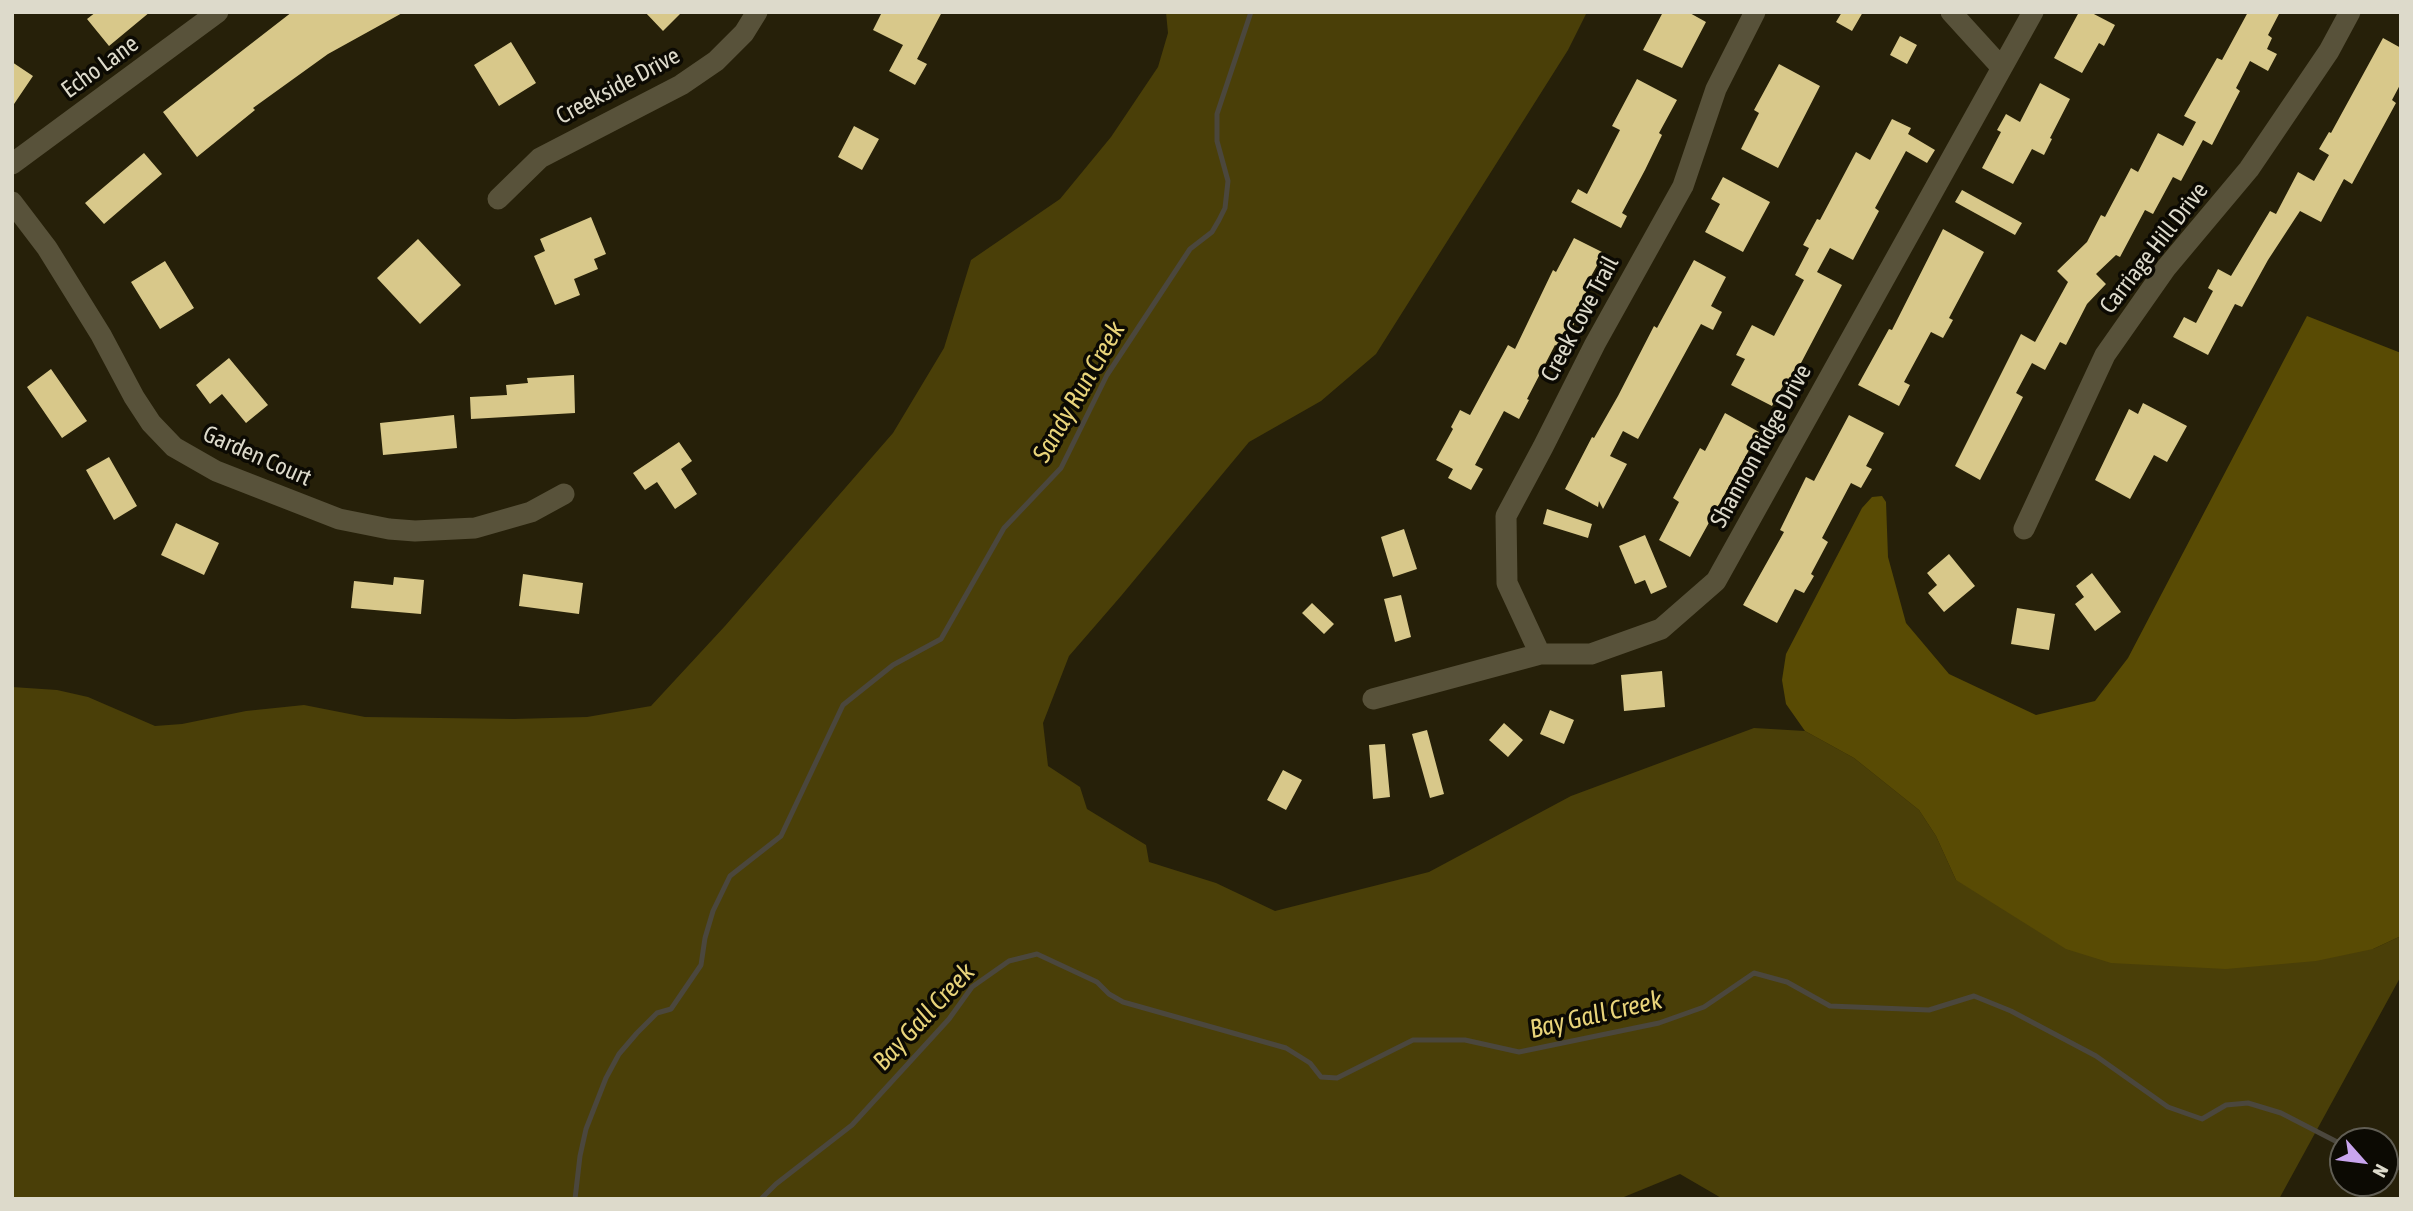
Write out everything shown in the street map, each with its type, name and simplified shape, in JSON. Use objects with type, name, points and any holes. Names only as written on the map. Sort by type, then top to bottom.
[{"type":"street","name":"Creekside Drive","points":[[498,199],[540,158],[681,85],[716,61],[744,33],[757,12]]},
{"type":"street","name":"Creek Cove Trail","points":[[1540,654],[1507,583],[1506,516],[1595,344],[1683,186],[1716,89],[1755,12]]},
{"type":"street","points":[[1951,12],[2001,67]]},
{"type":"street","name":"Shannon Ridge Drive","points":[[1373,699],[1540,654],[1591,654],[1661,629],[1716,581],[2033,12]]},
{"type":"street","name":"Carriage Hill Drive","points":[[2024,529],[2105,355],[2166,268],[2249,169],[2329,51],[2350,12]]},
{"type":"street","name":"Echo Lane","points":[[12,164],[216,13]]},
{"type":"street","name":"Garden Court","points":[[12,202],[47,248],[151,423],[174,447],[216,471],[339,519],[415,531],[475,528],[531,512],[564,494]]},
{"type":"shaded area","points":[[1166,12],[1587,12],[1568,50],[1376,354],[1321,401],[1249,442],[1069,656],[1043,723],[1048,766],[1080,787],[1087,809],[1146,845],[1149,862],[1216,883],[1275,911],[1429,872],[1571,796],[1754,728],[1805,731],[1854,758],[1919,810],[1936,836],[1956,880],[2373,949],[2401,936],[2401,976],[2279,1199],[1723,1199],[1680,1174],[1619,1199],[12,1199],[12,687],[57,690],[88,697],[155,726],[182,724],[246,711],[304,705],[365,717],[514,719],[587,717],[651,706],[725,626],[893,433],[944,348],[971,260],[1060,199],[1111,137],[1158,67],[1168,33]]},
{"type":"shaded area","points":[[2307,316],[2401,353],[2401,936],[2373,949],[2316,961],[2226,969],[2111,963],[2066,949],[1956,880],[1936,836],[1919,810],[1854,758],[1805,731],[1786,704],[1782,680],[1786,654],[1862,508],[1872,497],[1882,496],[1886,502],[1888,557],[1906,623],[1949,674],[2036,715],[2095,701],[2128,658]]},
{"type":"building","points":[[96,12],[150,12],[109,46],[87,19]]},
{"type":"building","points":[[292,12],[404,12],[328,54],[253,108],[255,110],[197,157],[163,112]]},
{"type":"building","points":[[645,12],[682,12],[663,31]]},
{"type":"building","points":[[882,12],[942,12],[917,59],[927,64],[915,85],[889,71],[903,45],[873,30]]},
{"type":"building","points":[[1663,12],[1688,12],[1706,22],[1682,68],[1643,50]]},
{"type":"building","points":[[1842,12],[1863,12],[1852,31],[1836,22]]},
{"type":"building","points":[[2079,12],[2090,12],[2115,25],[2104,46],[2099,43],[2082,73],[2054,58]]},
{"type":"building","points":[[2248,12],[2280,12],[2268,35],[2272,38],[2267,49],[2277,54],[2268,71],[2250,61],[2236,88],[2240,91],[2212,145],[2203,140],[2181,181],[2173,177],[2153,214],[2145,210],[2120,257],[2116,255],[2096,274],[2106,284],[2087,304],[2066,345],[2060,342],[2045,370],[2032,363],[2016,393],[2023,397],[1980,480],[1955,466],[2021,334],[2035,342],[2068,282],[2057,271],[2087,242],[2101,215],[2105,217],[2131,168],[2138,172],[2158,133],[2183,146],[2196,122],[2184,116],[2217,58],[2222,60]]},
{"type":"building","points":[[1900,36],[1917,45],[1907,64],[1890,55]]},
{"type":"building","points":[[2383,38],[2401,48],[2401,83],[2392,100],[2396,103],[2352,184],[2344,179],[2321,222],[2300,211],[2242,307],[2235,304],[2208,355],[2173,337],[2184,317],[2196,323],[2213,291],[2208,288],[2218,269],[2231,276],[2270,211],[2276,214],[2298,172],[2314,181],[2329,155],[2319,149],[2329,132],[2331,133]]},
{"type":"building","points":[[511,42],[536,83],[499,106],[474,65]]},
{"type":"building","points":[[12,62],[33,76],[12,107]]},
{"type":"building","points":[[1779,64],[1820,86],[1778,168],[1741,149],[1759,113],[1754,110]]},
{"type":"building","points":[[1637,79],[1677,100],[1622,213],[1627,216],[1621,228],[1571,202],[1578,189],[1587,194],[1620,130],[1612,126]]},
{"type":"building","points":[[2040,83],[2070,99],[2044,155],[2032,149],[2013,184],[1982,168],[2001,132],[1997,130],[2006,114],[2020,122]]},
{"type":"building","points":[[1892,119],[1911,128],[1908,134],[1935,150],[1927,163],[1906,151],[1875,208],[1879,211],[1853,260],[1830,248],[1817,272],[1842,285],[1791,382],[1786,380],[1772,406],[1731,385],[1745,359],[1736,355],[1752,325],[1774,336],[1804,280],[1795,275],[1809,248],[1803,245],[1817,219],[1820,220],[1856,152],[1870,160]]},
{"type":"building","points":[[854,126],[879,139],[862,170],[838,157]]},
{"type":"building","points":[[144,153],[162,174],[104,224],[85,203]]},
{"type":"building","points":[[1723,177],[1770,202],[1743,252],[1705,232],[1720,204],[1711,199]]},
{"type":"building","points":[[1962,190],[2022,223],[2015,235],[1955,202]]},
{"type":"building","points":[[591,217],[606,254],[594,259],[598,269],[574,279],[580,295],[555,305],[534,256],[545,251],[540,239]]},
{"type":"building","points":[[1943,229],[1984,252],[1949,318],[1953,320],[1943,338],[1931,332],[1904,382],[1910,385],[1899,406],[1858,385],[1889,329],[1892,330]]},
{"type":"building","points":[[1574,238],[1604,253],[1585,287],[1588,289],[1572,318],[1576,320],[1562,349],[1555,345],[1519,419],[1504,411],[1475,465],[1483,469],[1471,490],[1448,478],[1453,469],[1436,460],[1460,410],[1470,415],[1508,345],[1515,349],[1553,270],[1556,272]]},
{"type":"building","points":[[418,239],[461,285],[420,324],[377,278]]},
{"type":"building","points":[[1694,260],[1726,277],[1711,306],[1722,312],[1713,330],[1701,324],[1638,439],[1623,431],[1610,456],[1627,464],[1603,509],[1599,501],[1598,507],[1565,489],[1654,326],[1657,328]]},
{"type":"building","points":[[165,261],[194,308],[160,329],[131,282]]},
{"type":"building","points":[[229,358],[268,405],[246,423],[222,394],[210,404],[196,385]]},
{"type":"building","points":[[51,369],[87,421],[62,438],[27,387]]},
{"type":"building","points":[[574,375],[575,413],[471,419],[470,397],[507,395],[506,385],[528,383],[527,378]]},
{"type":"building","points":[[2143,403],[2187,426],[2167,462],[2154,455],[2130,499],[2095,480],[2129,409],[2138,414]]},
{"type":"building","points":[[1725,413],[1759,432],[1690,557],[1659,540],[1679,502],[1673,498],[1700,448],[1705,451]]},
{"type":"building","points":[[454,415],[457,448],[383,455],[380,423]]},
{"type":"building","points":[[1849,415],[1884,433],[1866,466],[1872,469],[1861,488],[1851,483],[1822,538],[1828,542],[1811,574],[1814,576],[1804,593],[1795,589],[1777,623],[1743,605],[1784,532],[1780,530],[1806,477],[1814,481]]},
{"type":"building","points":[[679,442],[692,461],[681,469],[697,494],[675,509],[657,482],[645,490],[633,473]]},
{"type":"building","points":[[109,457],[137,506],[114,520],[86,470]]},
{"type":"building","points":[[1547,509],[1592,524],[1588,538],[1543,524]]},
{"type":"building","points":[[176,523],[219,543],[204,575],[161,555]]},
{"type":"building","points":[[1404,529],[1417,569],[1393,577],[1381,537]]},
{"type":"building","points":[[1645,535],[1667,587],[1651,594],[1645,580],[1635,584],[1619,546]]},
{"type":"building","points":[[1949,554],[1975,586],[1944,612],[1928,593],[1937,585],[1927,573]]},
{"type":"building","points":[[2092,573],[2121,612],[2095,631],[2075,604],[2084,597],[2076,586]]},
{"type":"building","points":[[523,574],[583,583],[579,614],[519,606]]},
{"type":"building","points":[[394,577],[424,580],[421,614],[351,608],[354,581],[393,585]]},
{"type":"building","points":[[1401,595],[1411,637],[1395,642],[1384,599]]},
{"type":"building","points":[[1312,603],[1334,624],[1324,634],[1302,613]]},
{"type":"building","points":[[2017,608],[2055,614],[2049,650],[2011,644]]},
{"type":"building","points":[[1662,671],[1665,707],[1624,711],[1621,675]]},
{"type":"building","points":[[1550,710],[1574,720],[1564,744],[1540,734]]},
{"type":"building","points":[[1504,723],[1523,740],[1508,757],[1489,740]]},
{"type":"building","points":[[1427,730],[1444,794],[1430,798],[1412,734]]},
{"type":"building","points":[[1385,744],[1390,797],[1373,799],[1369,745]]},
{"type":"building","points":[[1283,770],[1302,780],[1286,810],[1267,800]]},
{"type":"waterway","name":"Sandy Run Creek","points":[[575,1199],[586,1129],[606,1078],[619,1054],[657,1013],[671,1009],[701,965],[713,911],[730,876],[781,836],[843,705],[893,665],[941,639],[1004,528],[1061,468],[1107,375],[1190,249],[1212,232],[1219,220],[1225,208],[1228,181],[1217,141],[1217,114],[1251,12]]},
{"type":"waterway","name":"Bay Gall Creek","points":[[761,1199],[776,1184],[852,1125],[949,1019],[972,987],[1009,961],[1037,954],[1097,982],[1109,994],[1123,1002],[1286,1048],[1310,1063],[1321,1077],[1337,1078],[1413,1040],[1465,1040],[1519,1052],[1659,1023],[1704,1007],[1754,973],[1787,982],[1830,1006],[1929,1010],[1974,996],[2011,1011],[2096,1056],[2168,1107],[2202,1119],[2226,1105],[2248,1103],[2281,1113],[2329,1138]]}]
